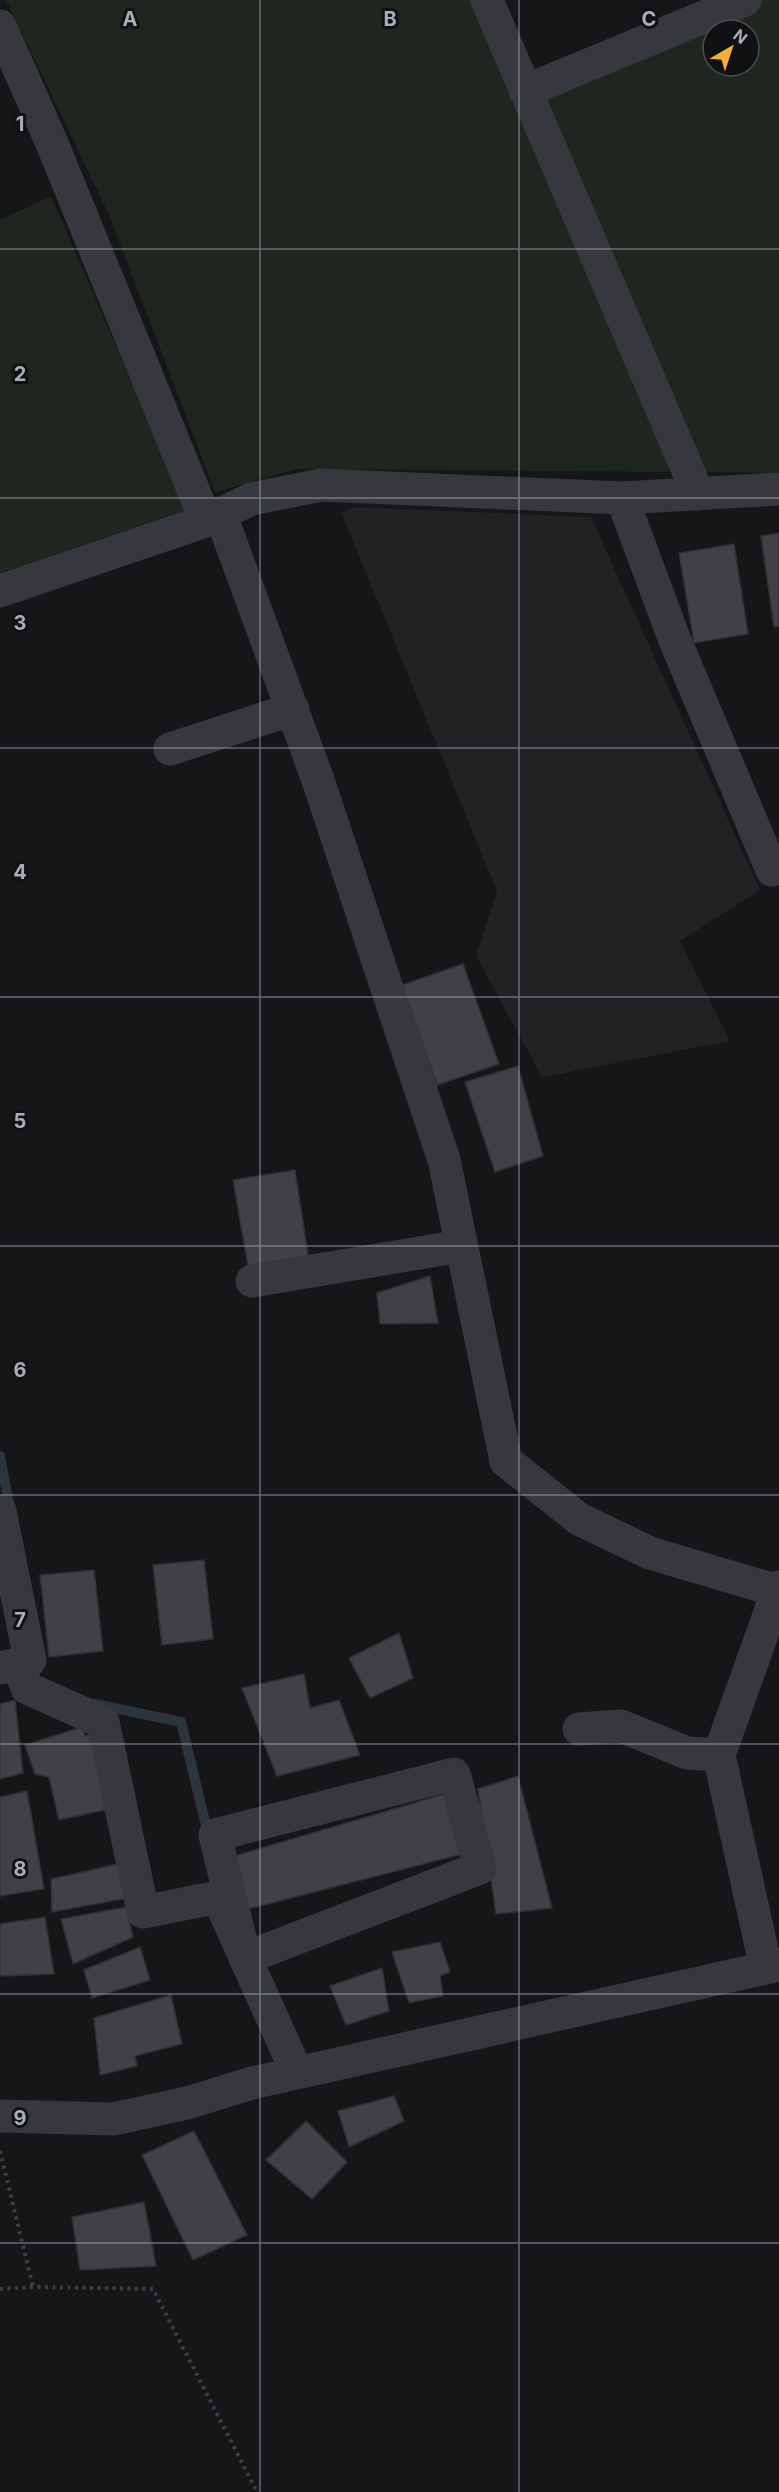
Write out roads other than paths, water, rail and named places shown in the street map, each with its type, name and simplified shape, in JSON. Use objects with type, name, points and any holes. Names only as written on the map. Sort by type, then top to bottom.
[{"type":"street","points":[[487,0],[698,494]]},
{"type":"street","points":[[525,91],[745,0]]},
{"type":"street","points":[[0,26],[213,517],[293,710],[444,1160],[506,1461],[579,1519],[639,1549],[778,1589],[719,1755],[772,1966],[252,2083],[187,2103],[113,2119],[0,2116]]},
{"type":"street","points":[[0,591],[213,517],[251,500],[321,485],[622,498],[779,489]]},
{"type":"street","points":[[622,498],[674,638],[772,870],[779,868]]},
{"type":"street","points":[[170,749],[293,710]]},
{"type":"street","points":[[252,1281],[461,1246]]},
{"type":"street","points":[[0,1511],[30,1660],[9,1666],[27,1688],[103,1722],[142,1912],[218,1897],[297,2073]]},
{"type":"street","points":[[579,1728],[621,1726],[687,1753],[719,1755]]},
{"type":"street","points":[[454,1774],[480,1868],[245,1958],[215,1835],[454,1774]]},
{"type":"waterway","points":[[0,1456],[10,1509]]},
{"type":"waterway","points":[[95,1704],[181,1722],[208,1834]]}]
